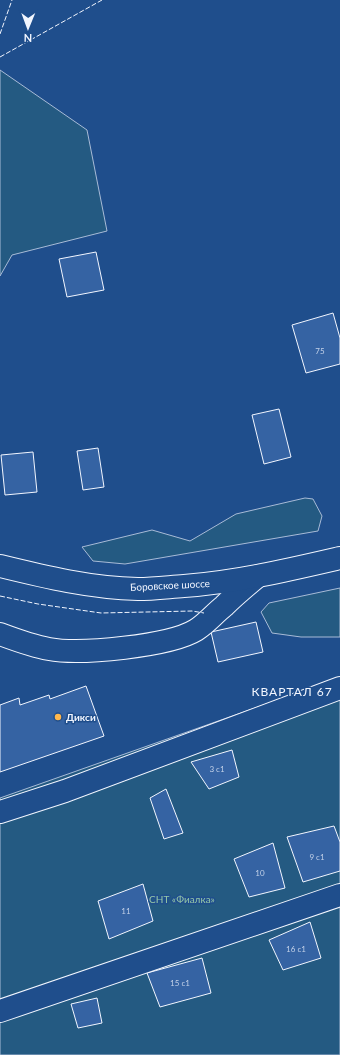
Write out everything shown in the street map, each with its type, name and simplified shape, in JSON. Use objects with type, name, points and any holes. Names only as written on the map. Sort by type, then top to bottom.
[{"type":"street","name":"Боровское шоссе","points":[[0,566],[66,581],[118,588],[140,589],[198,585],[258,576],[340,558]]},
{"type":"street","points":[[0,634],[17,641],[51,650],[87,650],[158,643],[178,638],[195,631],[207,623],[233,597],[258,576]]},
{"type":"street","points":[[0,812],[65,791],[340,688]]},
{"type":"street","points":[[0,1011],[340,895]]},
{"type":"green space","points":[[0,70],[87,130],[107,231],[12,255],[0,276]]},
{"type":"green space","points":[[305,498],[313,499],[322,516],[318,531],[125,564],[93,561],[82,547],[152,530],[190,541],[236,514]]},
{"type":"green space","points":[[340,588],[340,637],[301,637],[272,633],[261,612],[269,603]]},
{"type":"green space","name":"СНТ «Фиалка»","points":[[340,678],[340,1055],[0,1055],[0,798]]},
{"type":"building","points":[[96,252],[104,290],[67,297],[59,259]]},
{"type":"building","points":[[333,313],[340,338],[340,364],[306,373],[292,325]]},
{"type":"building","points":[[279,409],[291,457],[264,464],[252,415]]},
{"type":"building","points":[[98,448],[104,487],[83,490],[77,451]]},
{"type":"building","points":[[33,452],[37,492],[5,495],[1,455]]},
{"type":"building","points":[[256,622],[263,652],[218,662],[211,632]]},
{"type":"building","points":[[86,686],[104,736],[0,772],[0,705],[19,698],[20,705],[49,695],[50,699]]},
{"type":"building","points":[[232,750],[239,777],[209,789],[191,762]]},
{"type":"building","points":[[166,789],[183,833],[164,839],[150,798]]},
{"type":"building","points":[[334,826],[340,842],[340,871],[303,882],[287,837]]},
{"type":"building","points":[[273,843],[285,888],[249,897],[234,859]]},
{"type":"building","points":[[143,884],[153,921],[109,939],[98,901]]},
{"type":"building","points":[[310,922],[321,958],[283,970],[269,940]]},
{"type":"building","points":[[202,958],[211,993],[160,1007],[147,973]]},
{"type":"building","points":[[97,998],[102,1023],[78,1028],[71,1004]]},
{"type":"fence","points":[[0,34],[12,0]]},
{"type":"fence","points":[[0,57],[102,0]]},
{"type":"fence","points":[[0,596],[38,604],[101,613],[192,611],[204,613]]},
{"type":"place","name":"Дикси","points":[[58,717]]},
{"type":"district","name":"КВАРТАЛ 67","points":[[292,692]]}]
